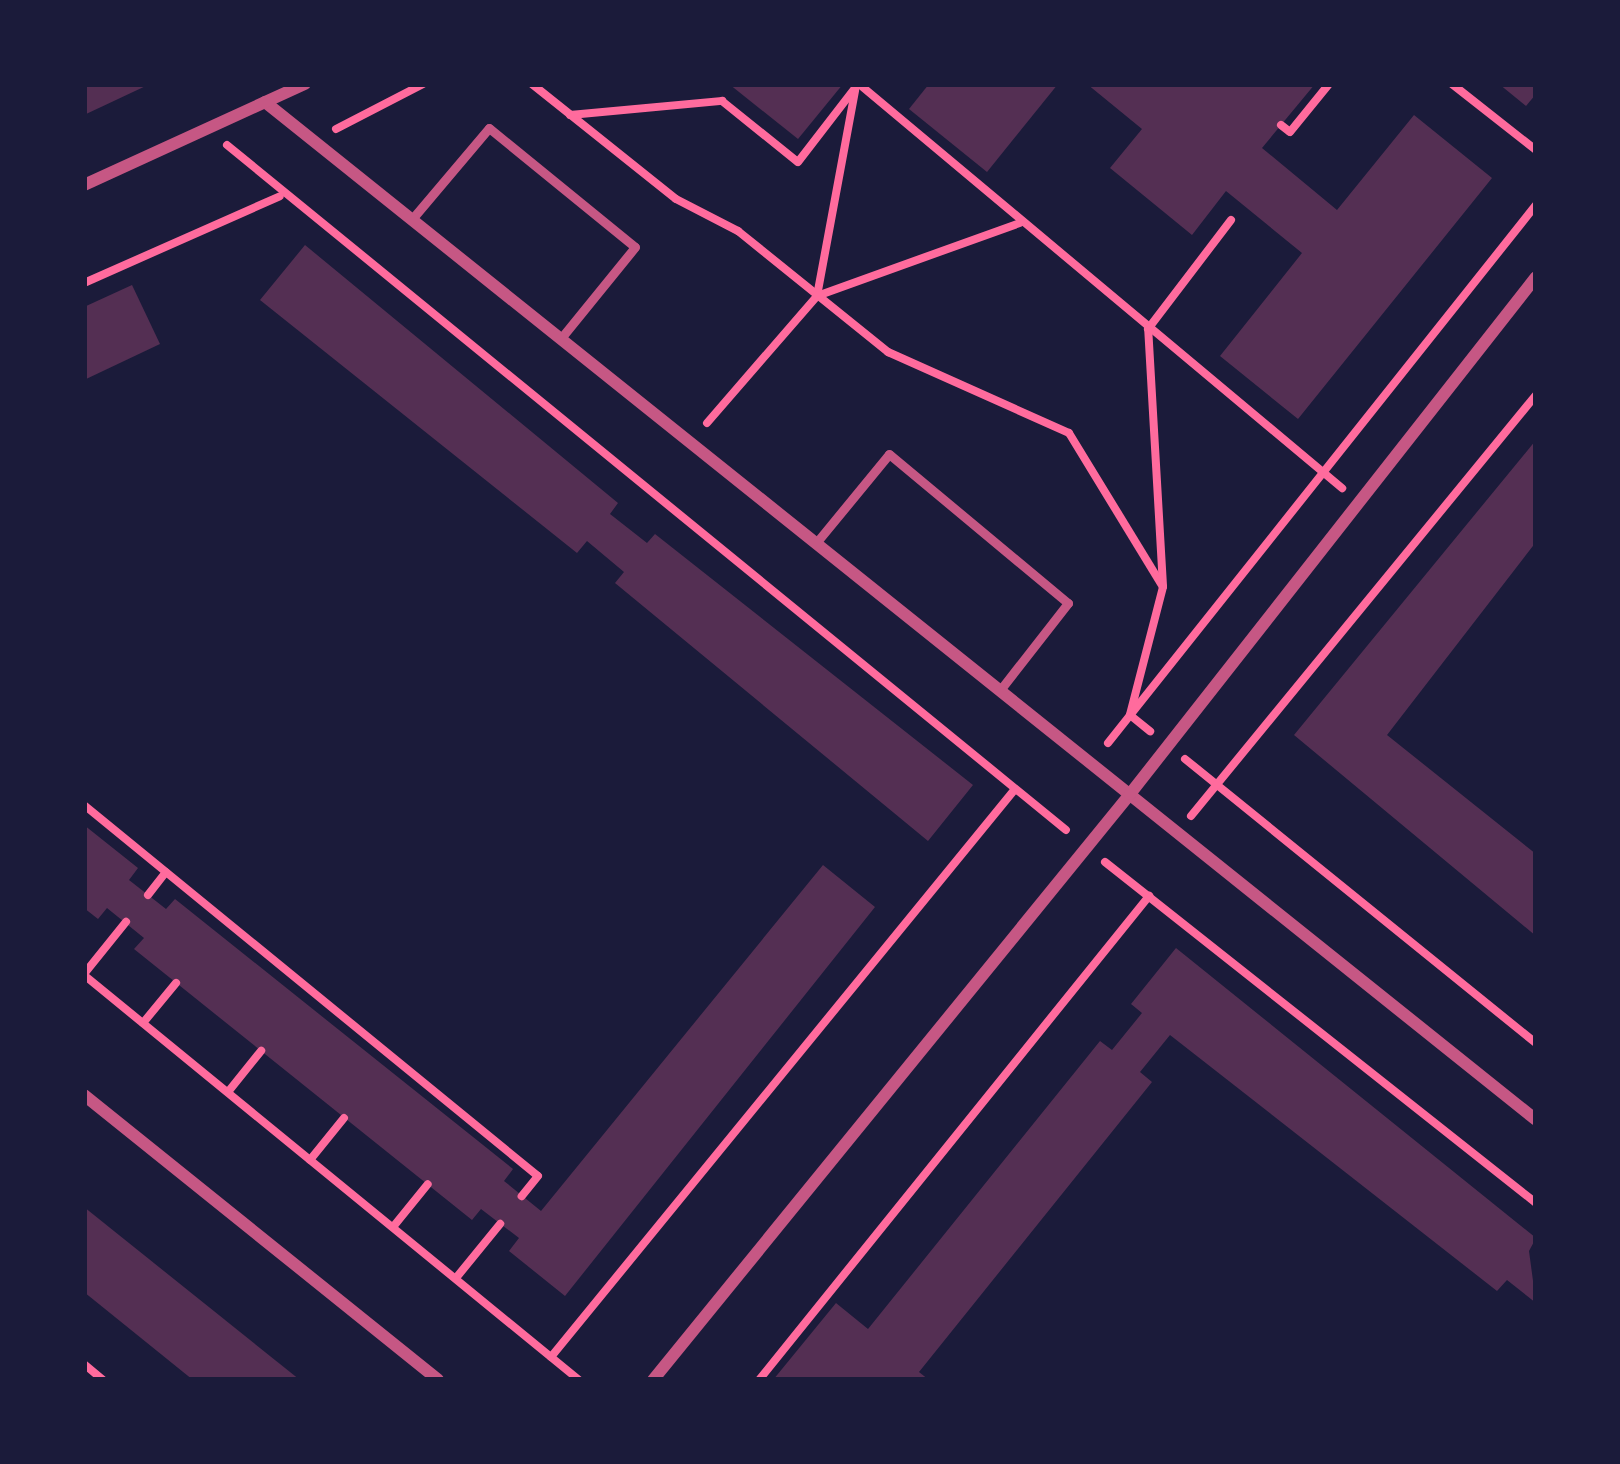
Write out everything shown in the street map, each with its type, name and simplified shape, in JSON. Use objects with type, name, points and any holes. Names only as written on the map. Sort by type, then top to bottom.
[{"type":"street","points":[[84,185],[305,84]]},
{"type":"street","points":[[265,102],[1536,1120]]},
{"type":"street","points":[[653,1380],[1130,794],[1536,277]]},
{"type":"street","points":[[84,1095],[438,1380]]},
{"type":"lane","points":[[412,220],[489,128],[635,247],[561,338]]},
{"type":"lane","points":[[817,543],[889,454],[1068,603],[1000,690]]},
{"type":"path","points":[[314,141],[423,84]]},
{"type":"path","points":[[532,84],[888,352],[1069,433],[1163,587]]},
{"type":"path","points":[[1281,125],[1290,132],[1329,84]]},
{"type":"path","points":[[1452,84],[1536,150]]},
{"type":"path","points":[[570,115],[722,101],[798,162],[857,86]]},
{"type":"path","points":[[857,86],[1358,502]]},
{"type":"path","points":[[818,296],[857,86]]},
{"type":"path","points":[[209,128],[281,195],[1086,848],[1536,1203]]},
{"type":"path","points":[[84,283],[281,195]]},
{"type":"path","points":[[1091,763],[1536,205]]},
{"type":"path","points":[[1130,715],[1163,587],[1148,329],[1232,220]]},
{"type":"path","points":[[691,442],[818,296],[1020,223]]},
{"type":"path","points":[[1178,833],[1536,395]]},
{"type":"path","points":[[1130,715],[1536,1043]]},
{"type":"path","points":[[551,1357],[1015,789]]},
{"type":"path","points":[[84,805],[538,1176],[522,1196]]},
{"type":"path","points":[[148,895],[166,872]]},
{"type":"path","points":[[759,1380],[1149,896]]},
{"type":"path","points":[[125,922],[84,975],[579,1380]]},
{"type":"path","points":[[143,1023],[176,983]]},
{"type":"path","points":[[228,1092],[261,1051]]},
{"type":"path","points":[[310,1160],[344,1118]]},
{"type":"path","points":[[393,1227],[428,1184]]},
{"type":"path","points":[[456,1279],[500,1224]]},
{"type":"path","points":[[84,1364],[103,1380]]},
{"type":"building","points":[[84,84],[150,84],[84,115]]},
{"type":"building","points":[[729,84],[843,84],[798,139]]},
{"type":"building","points":[[929,84],[1058,84],[987,172],[909,109]]},
{"type":"building","points":[[1087,84],[1315,84],[1262,148],[1337,210],[1414,115],[1492,178],[1298,419],[1220,356],[1302,253],[1226,191],[1192,235],[1110,168],[1142,129]]},
{"type":"building","points":[[1499,84],[1536,84],[1536,94],[1526,106]]},
{"type":"building","points":[[305,245],[618,503],[610,514],[647,543],[655,534],[973,785],[928,841],[615,583],[624,572],[587,541],[577,553],[260,300]]},
{"type":"building","points":[[132,285],[160,344],[84,380],[84,307]]},
{"type":"building","points":[[1536,440],[1536,542],[1387,735],[1536,854],[1536,936],[1294,735]]},
{"type":"building","points":[[84,825],[138,868],[129,880],[166,909],[175,899],[513,1169],[504,1181],[541,1211],[823,865],[875,907],[565,1296],[509,1251],[519,1238],[481,1209],[472,1220],[134,949],[144,938],[107,908],[98,919],[84,908]]},
{"type":"building","points":[[1176,948],[1536,1238],[1529,1251],[1536,1303],[1507,1280],[1497,1291],[1170,1035],[1140,1072],[1152,1082],[919,1372],[929,1380],[773,1380],[836,1303],[868,1329],[1100,1041],[1112,1050],[1142,1013],[1131,1004]]},
{"type":"building","points":[[84,1207],[300,1380],[193,1380],[84,1292]]}]
